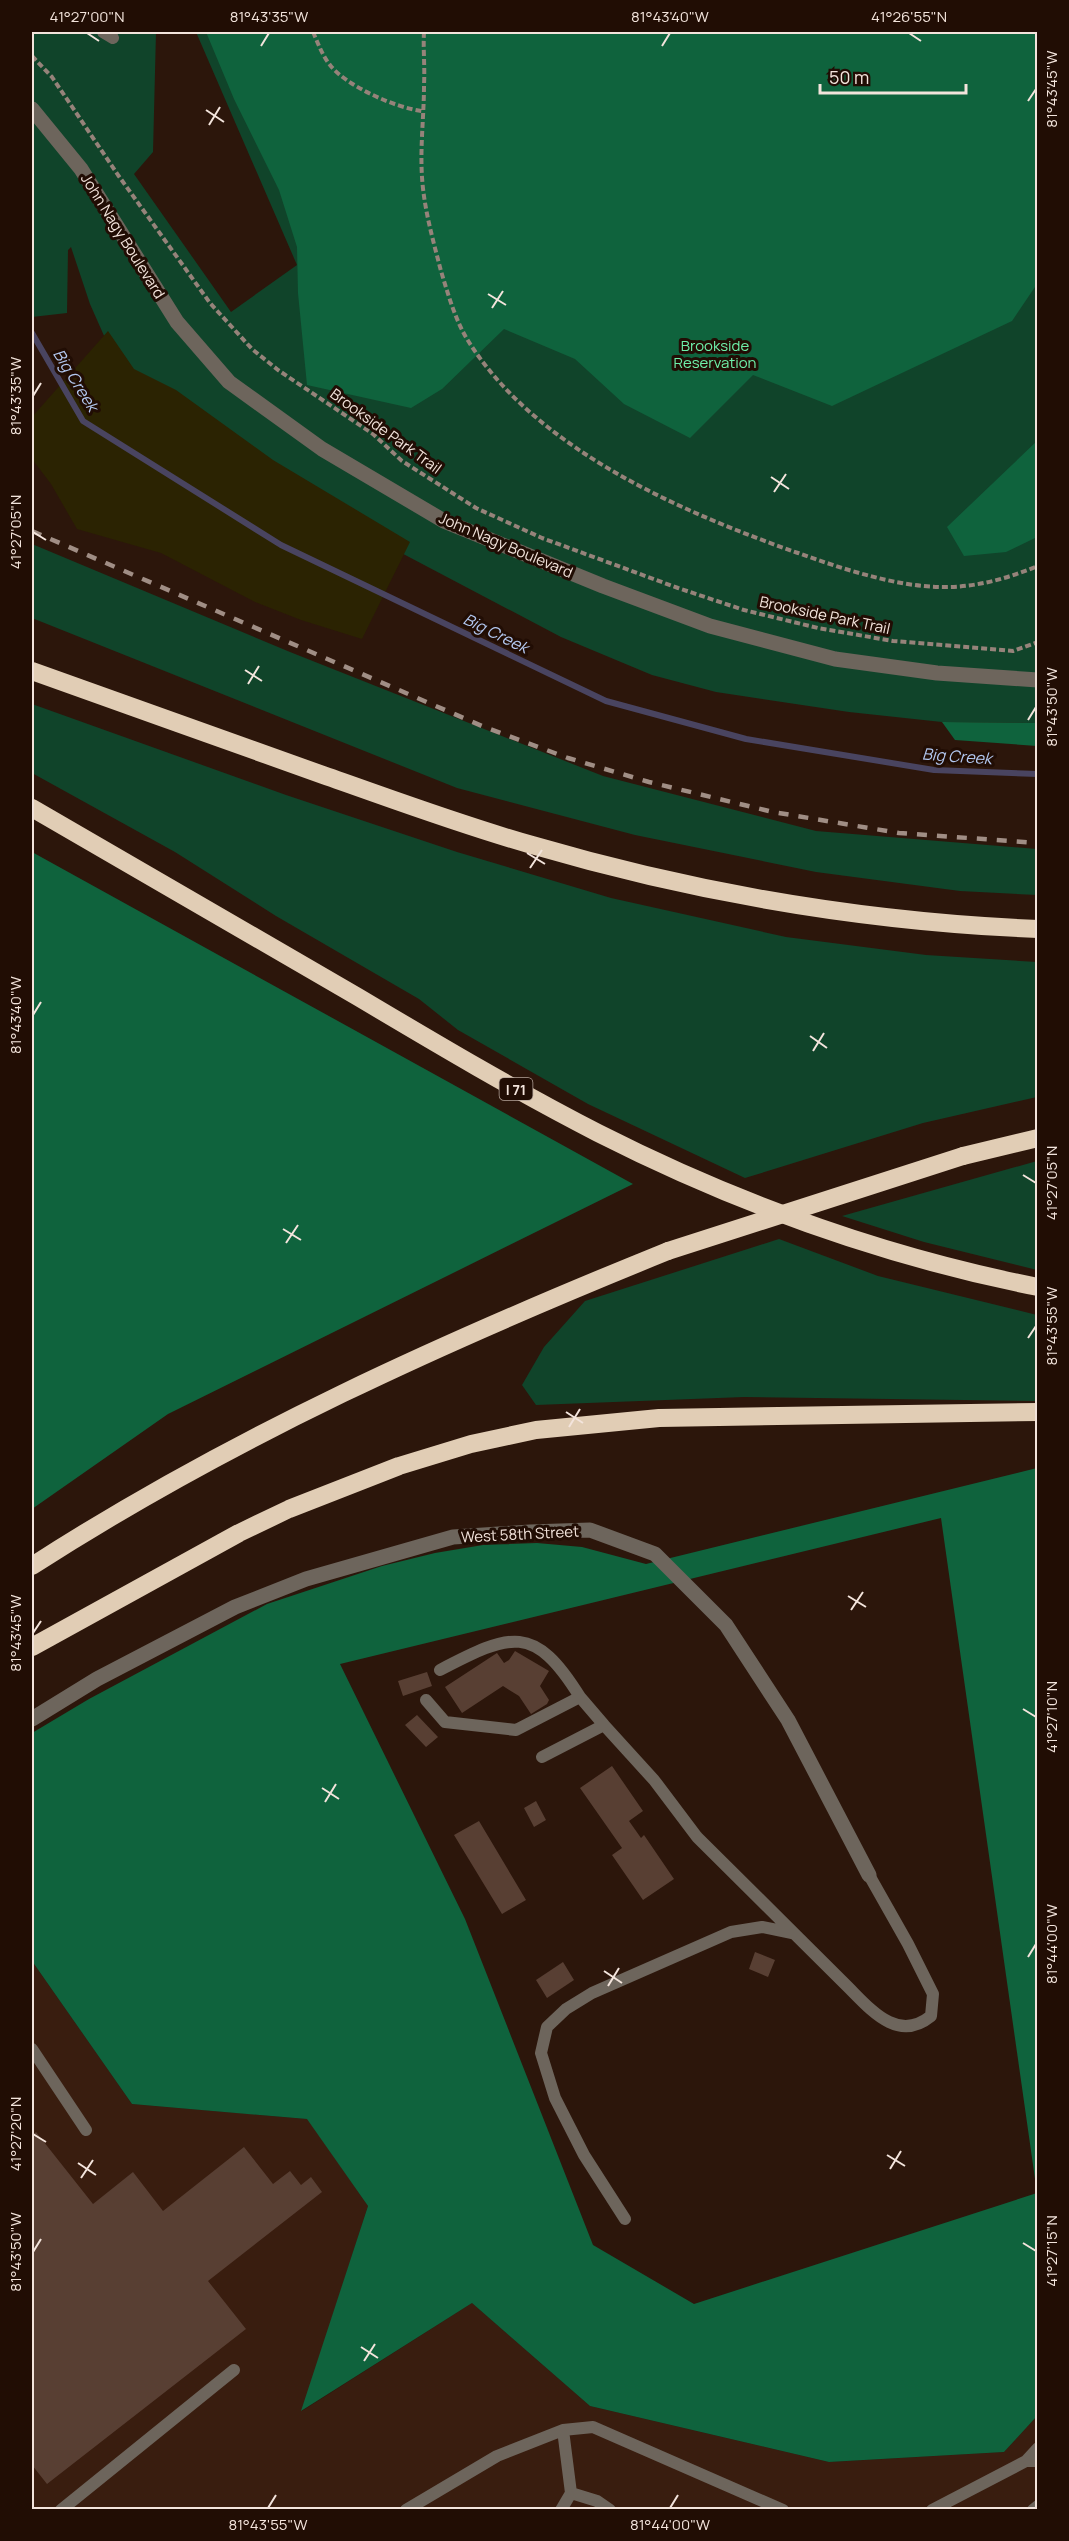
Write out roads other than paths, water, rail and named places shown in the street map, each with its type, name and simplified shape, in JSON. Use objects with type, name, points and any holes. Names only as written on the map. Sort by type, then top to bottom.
[{"type":"highway","points":[[32,671],[470,827],[599,863],[736,894],[798,905],[935,922],[1038,929]]},
{"type":"highway","name":"I 71","points":[[32,808],[495,1077],[656,1161],[817,1226],[883,1248],[972,1274],[1038,1287]]},
{"type":"highway","points":[[32,1566],[146,1496],[277,1425],[394,1367],[536,1304],[668,1251],[963,1156],[1038,1138]]},
{"type":"highway","points":[[32,1647],[239,1533],[289,1509],[389,1469],[471,1444],[536,1430],[659,1418],[1038,1412]]},
{"type":"street","name":"John Nagy Boulevard","points":[[32,109],[81,169],[177,322],[229,382],[322,449],[444,521],[603,586],[710,626],[835,659],[937,673],[1038,680]]},
{"type":"street","name":"West 58th Street","points":[[32,1719],[97,1679],[235,1607],[306,1579],[453,1538],[590,1530],[655,1554],[726,1625],[788,1720],[869,1875]]},
{"type":"lane","points":[[440,1670],[477,1650],[503,1642],[528,1641],[546,1652],[566,1674],[580,1696],[604,1725],[654,1780],[698,1837],[871,2010],[891,2024],[913,2027],[931,2016],[933,1994],[909,1944],[869,1875]]},
{"type":"lane","points":[[426,1700],[445,1722],[516,1730],[580,1696]]},
{"type":"lane","points":[[542,1757],[604,1725]]},
{"type":"lane","points":[[625,2219],[584,2155],[555,2098],[541,2053],[547,2027],[566,2009],[592,1993],[731,1932],[762,1927],[792,1933]]},
{"type":"lane","points":[[32,2049],[86,2130]]},
{"type":"lane","points":[[61,2510],[234,2370]]},
{"type":"lane","points":[[406,2510],[497,2456],[563,2430],[593,2427],[783,2510]]},
{"type":"lane","points":[[561,2510],[571,2493],[563,2430]]},
{"type":"lane","points":[[932,2510],[1032,2461],[1038,2448]]},
{"type":"lane","points":[[571,2493],[597,2501],[610,2510]]},
{"type":"lane","points":[[1033,2510],[1038,2506]]},
{"type":"waterway","name":"Big Creek","points":[[32,333],[83,421],[281,545],[606,701],[746,739],[934,770],[1038,774]]},
{"type":"railway","points":[[32,531],[482,726],[568,758],[649,782],[773,812],[899,833],[1038,843]]},
{"type":"park label","name":"Brookside Reservation","points":[[715,354]]}]
